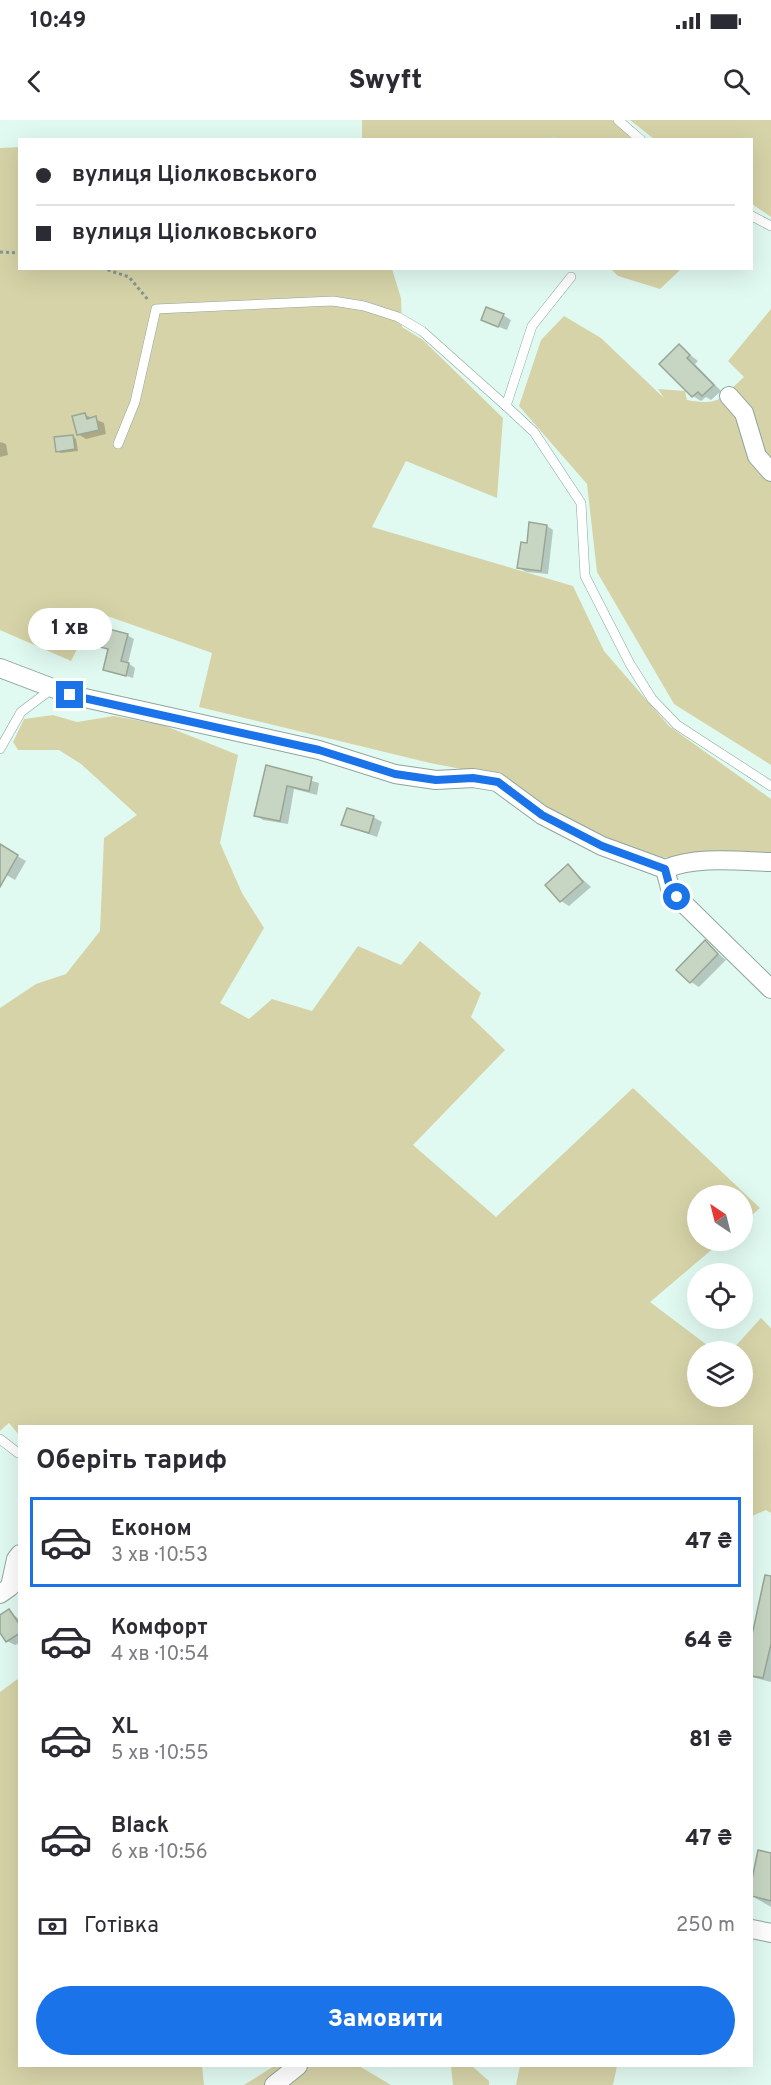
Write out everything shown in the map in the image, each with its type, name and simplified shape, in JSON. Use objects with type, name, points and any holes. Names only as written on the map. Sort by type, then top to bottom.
[{"type":"street","points":[[729,396],[744,413],[757,456],[771,472]]},
{"type":"street","points":[[0,668],[70,695],[319,750],[395,774],[436,780],[473,778],[498,782],[542,815],[602,846],[665,869],[675,864],[706,861],[771,862]]},
{"type":"street","points":[[665,869],[670,888],[677,897],[771,989]]},
{"type":"street","points":[[0,1594],[10,1587],[18,1556]]},
{"type":"street","points":[[753,1929],[771,1933]]},
{"type":"street","points":[[274,2085],[297,2067]]},
{"type":"lane","points":[[618,120],[639,138]]},
{"type":"lane","points":[[753,217],[771,226]]},
{"type":"lane","points":[[506,406],[532,326],[571,277]]},
{"type":"lane","points":[[118,444],[135,402],[156,309],[333,301],[364,306],[398,317],[422,331],[534,432],[581,503],[585,576],[630,664],[652,699],[677,725],[771,786]]},
{"type":"lane","points":[[0,749],[21,712],[53,688]]},
{"type":"lane","points":[[0,1439],[18,1453]]},
{"type":"path","points":[[0,252],[18,253]]},
{"type":"path","points":[[108,270],[129,277],[156,309]]},
{"type":"shaded area","points":[[362,120],[612,120],[633,138],[553,137],[362,138]]},
{"type":"shaded area","points":[[630,120],[771,120],[771,217],[753,205],[753,138],[653,138]]},
{"type":"shaded area","points":[[18,147],[18,270],[392,270],[401,298],[402,327],[423,340],[503,418],[497,498],[406,461],[372,527],[573,586],[604,651],[669,726],[771,799],[771,855],[739,853],[659,858],[587,831],[498,776],[430,763],[199,707],[212,653],[96,612],[71,661],[0,630],[0,148]]},
{"type":"shaded area","points":[[612,270],[680,270],[660,289],[618,276]]},
{"type":"shaded area","points":[[771,309],[771,765],[674,704],[597,572],[587,484],[519,406],[541,340],[564,316],[601,338],[664,398],[658,389],[685,391],[687,400],[706,402],[724,396],[744,377],[728,361]]},
{"type":"shaded area","points":[[53,715],[77,722],[114,716],[163,725],[238,755],[220,843],[242,893],[264,928],[220,1003],[249,1019],[272,999],[312,1011],[358,946],[401,965],[420,941],[481,993],[471,1017],[505,1050],[413,1145],[496,1217],[633,1088],[736,1185],[687,1185],[687,1251],[710,1251],[696,1263],[687,1263],[687,1271],[650,1302],[702,1341],[687,1341],[687,1407],[753,1407],[753,1341],[740,1341],[761,1318],[771,1328],[771,1513],[766,1510],[753,1516],[753,1425],[18,1425],[18,1434],[9,1423],[0,1431],[0,1008],[36,984],[66,974],[100,931],[104,838],[137,815],[81,764],[59,750],[18,750],[13,742],[24,719]]},
{"type":"shaded area","points":[[753,1201],[760,1208],[753,1214]]},
{"type":"shaded area","points":[[18,1679],[18,2067],[202,2067],[204,2085],[0,2085],[0,1692]]},
{"type":"shaded area","points":[[272,2067],[361,2067],[391,2085],[244,2085]]},
{"type":"shaded area","points":[[451,2067],[473,2067],[489,2081],[489,2085],[453,2085]]},
{"type":"shaded area","points":[[520,2067],[617,2067],[613,2085],[516,2085]]},
{"type":"building","points":[[486,307],[504,314],[498,327],[481,320]]},
{"type":"building","points":[[679,344],[690,355],[687,358],[714,385],[702,396],[698,392],[692,397],[659,364]]},
{"type":"building","points":[[85,413],[87,419],[96,416],[99,430],[77,435],[72,416]]},
{"type":"building","points":[[73,435],[75,449],[56,452],[54,437]]},
{"type":"building","points":[[529,522],[547,525],[541,571],[517,568],[521,542],[527,543]]},
{"type":"building","points":[[97,626],[128,634],[121,661],[129,663],[126,676],[103,670],[108,649],[92,645]]},
{"type":"building","points":[[266,765],[312,777],[309,791],[287,786],[280,821],[254,816]]},
{"type":"building","points":[[347,808],[374,816],[369,833],[341,825]]},
{"type":"building","points":[[0,844],[18,855],[0,887]]},
{"type":"building","points":[[568,864],[583,882],[560,902],[545,885]]},
{"type":"building","points":[[705,940],[718,954],[690,983],[676,970]]},
{"type":"building","points":[[765,1575],[771,1576],[771,1644],[763,1678],[753,1676],[753,1630]]},
{"type":"building","points":[[9,1609],[18,1622],[18,1634],[6,1642],[0,1633],[0,1615]]},
{"type":"building","points":[[758,1850],[771,1853],[771,1901],[753,1896],[753,1874]]},
{"type":"route","points":[[70,695],[319,750],[395,774],[436,780],[473,778],[498,782],[542,815],[602,846],[665,869],[665,878],[677,897]]}]
